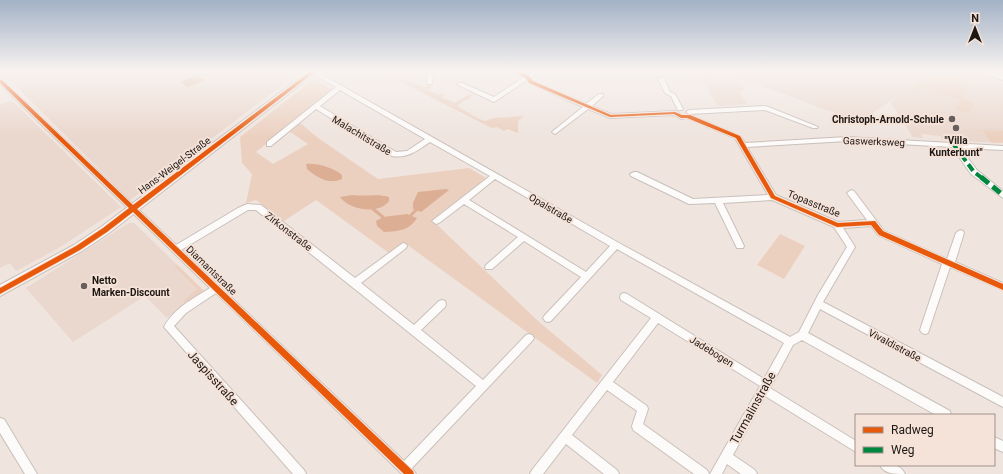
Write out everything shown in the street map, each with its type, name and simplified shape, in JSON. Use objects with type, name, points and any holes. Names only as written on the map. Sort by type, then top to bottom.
[{"type":"street","name":"Diamantstraße","points":[[13,93],[133,208],[140,217],[147,221],[407,471]]},
{"type":"street","name":"Hans-Weigel-Straße","points":[[0,291],[78,248],[284,93]]},
{"type":"street","points":[[269,144],[332,93]]},
{"type":"street","name":"Opalstraße","points":[[351,93],[616,245],[790,342]]},
{"type":"street","points":[[479,93],[494,100],[504,93]]},
{"type":"street","name":"Topasstraße","points":[[556,93],[610,116],[678,109],[681,117],[688,114],[738,137],[774,197],[837,225],[873,223]]},
{"type":"street","points":[[668,93],[674,95],[678,109]]},
{"type":"street","points":[[555,132],[601,95]]},
{"type":"street","name":"Malachitstraße","points":[[316,106],[394,154],[402,156],[430,139]]},
{"type":"street","points":[[688,114],[696,112],[766,108],[815,127]]},
{"type":"street","name":"Gaswerksweg","points":[[744,145],[847,139],[1003,148]]},
{"type":"street","points":[[954,145],[974,172],[1003,195]]},
{"type":"street","points":[[634,174],[692,202],[774,197]]},
{"type":"street","points":[[436,221],[495,176]]},
{"type":"street","points":[[851,192],[881,233],[1003,287]]},
{"type":"street","points":[[464,200],[586,276]]},
{"type":"street","points":[[718,201],[740,246]]},
{"type":"street","name":"Zirkonstraße","points":[[176,249],[241,210],[247,207],[258,208],[355,283],[483,386]]},
{"type":"street","points":[[790,342],[802,335],[851,247],[837,225]]},
{"type":"street","points":[[925,330],[960,233]]},
{"type":"street","points":[[489,267],[524,237]]},
{"type":"street","points":[[548,318],[616,245]]},
{"type":"street","points":[[355,283],[403,246]]},
{"type":"street","name":"Jaspisstraße","points":[[217,288],[177,315],[171,321],[169,327],[300,474]]},
{"type":"street","name":"Jadebogen","points":[[624,297],[855,446]]},
{"type":"street","points":[[414,331],[442,304]]},
{"type":"street","name":"Vivaldistraße","points":[[818,304],[1003,402]]},
{"type":"street","points":[[536,474],[657,317]]},
{"type":"street","points":[[802,335],[944,414]]},
{"type":"street","points":[[407,471],[483,386],[529,338]]},
{"type":"street","name":"Turmalinstraße","points":[[716,474],[790,342]]},
{"type":"street","points":[[606,383],[643,409],[637,426],[703,474]]},
{"type":"street","points":[[0,423],[30,474]]},
{"type":"street","points":[[565,436],[613,474]]},
{"type":"street","points":[[726,457],[751,474]]},
{"type":"street","points":[[887,466],[899,474]]},
{"type":"shaded area","points":[[23,93],[272,93],[130,200]]},
{"type":"shaded area","points":[[296,93],[329,93],[256,152],[273,164],[308,144],[289,131],[299,122],[318,138],[378,179],[469,168],[486,178],[432,220],[538,321],[602,375],[597,383],[409,246],[400,244],[389,253],[316,200],[284,221],[256,200],[246,203],[252,174],[242,163],[240,137]]},
{"type":"shaded area","points":[[423,93],[435,93],[439,95],[443,93],[445,94],[441,97],[455,103],[468,95],[475,94],[457,106],[485,121],[494,118],[524,116],[518,121],[518,133],[507,129],[504,131],[497,127],[492,128]]},
{"type":"shaded area","points":[[710,93],[740,93],[747,104],[718,106]]},
{"type":"shaded area","name":"Christoph-Arnold-Schule","points":[[781,93],[1003,93],[1003,143],[943,140],[940,136],[921,134],[923,138],[913,137],[891,103],[897,96],[860,122]]},
{"type":"shaded area","points":[[939,93],[963,93],[961,98],[974,103],[969,114],[955,109],[959,100]]},
{"type":"shaded area","points":[[12,101],[121,207],[57,249],[16,271],[10,263],[0,268],[0,105]]},
{"type":"shaded area","points":[[982,130],[1003,131],[1003,143],[992,143]]},
{"type":"shaded area","points":[[306,164],[315,164],[330,168],[339,172],[342,175],[342,179],[337,181],[323,180],[307,169]]},
{"type":"shaded area","points":[[449,190],[421,212],[413,209],[413,203],[418,192]]},
{"type":"shaded area","points":[[353,195],[385,196],[389,197],[389,201],[378,208],[364,209],[350,205],[340,197]]},
{"type":"shaded area","points":[[407,214],[417,218],[410,226],[403,230],[384,232],[377,226],[376,221],[383,217]]},
{"type":"shaded area","points":[[129,223],[134,223],[204,291],[167,318],[145,296],[73,342],[26,288]]},
{"type":"shaded area","points":[[780,234],[805,246],[784,279],[757,265]]},
{"type":"shaded area","points":[[177,265],[204,291],[186,304],[183,301],[197,289],[174,266]]},
{"type":"waterway","points":[[373,209],[383,217]]},
{"type":"waterway","points":[[411,215],[416,210]]},
{"type":"marked path","points":[[954,145],[974,172],[1003,195]]},
{"type":"cycle path","points":[[13,93],[410,474]]},
{"type":"cycle path","points":[[0,291],[78,248],[105,230],[285,93]]},
{"type":"cycle path","points":[[557,93],[610,116],[675,113],[681,117],[688,116],[738,137],[773,197],[837,225],[873,223],[881,233],[1003,287]]},
{"type":"place","name":"Christoph-Arnold-Schule","points":[[952,119]]},
{"type":"place","name":"\"Villa Kunterbunt\"","points":[[956,128]]},
{"type":"place","name":"Netto Marken-Discount","points":[[84,286]]}]
